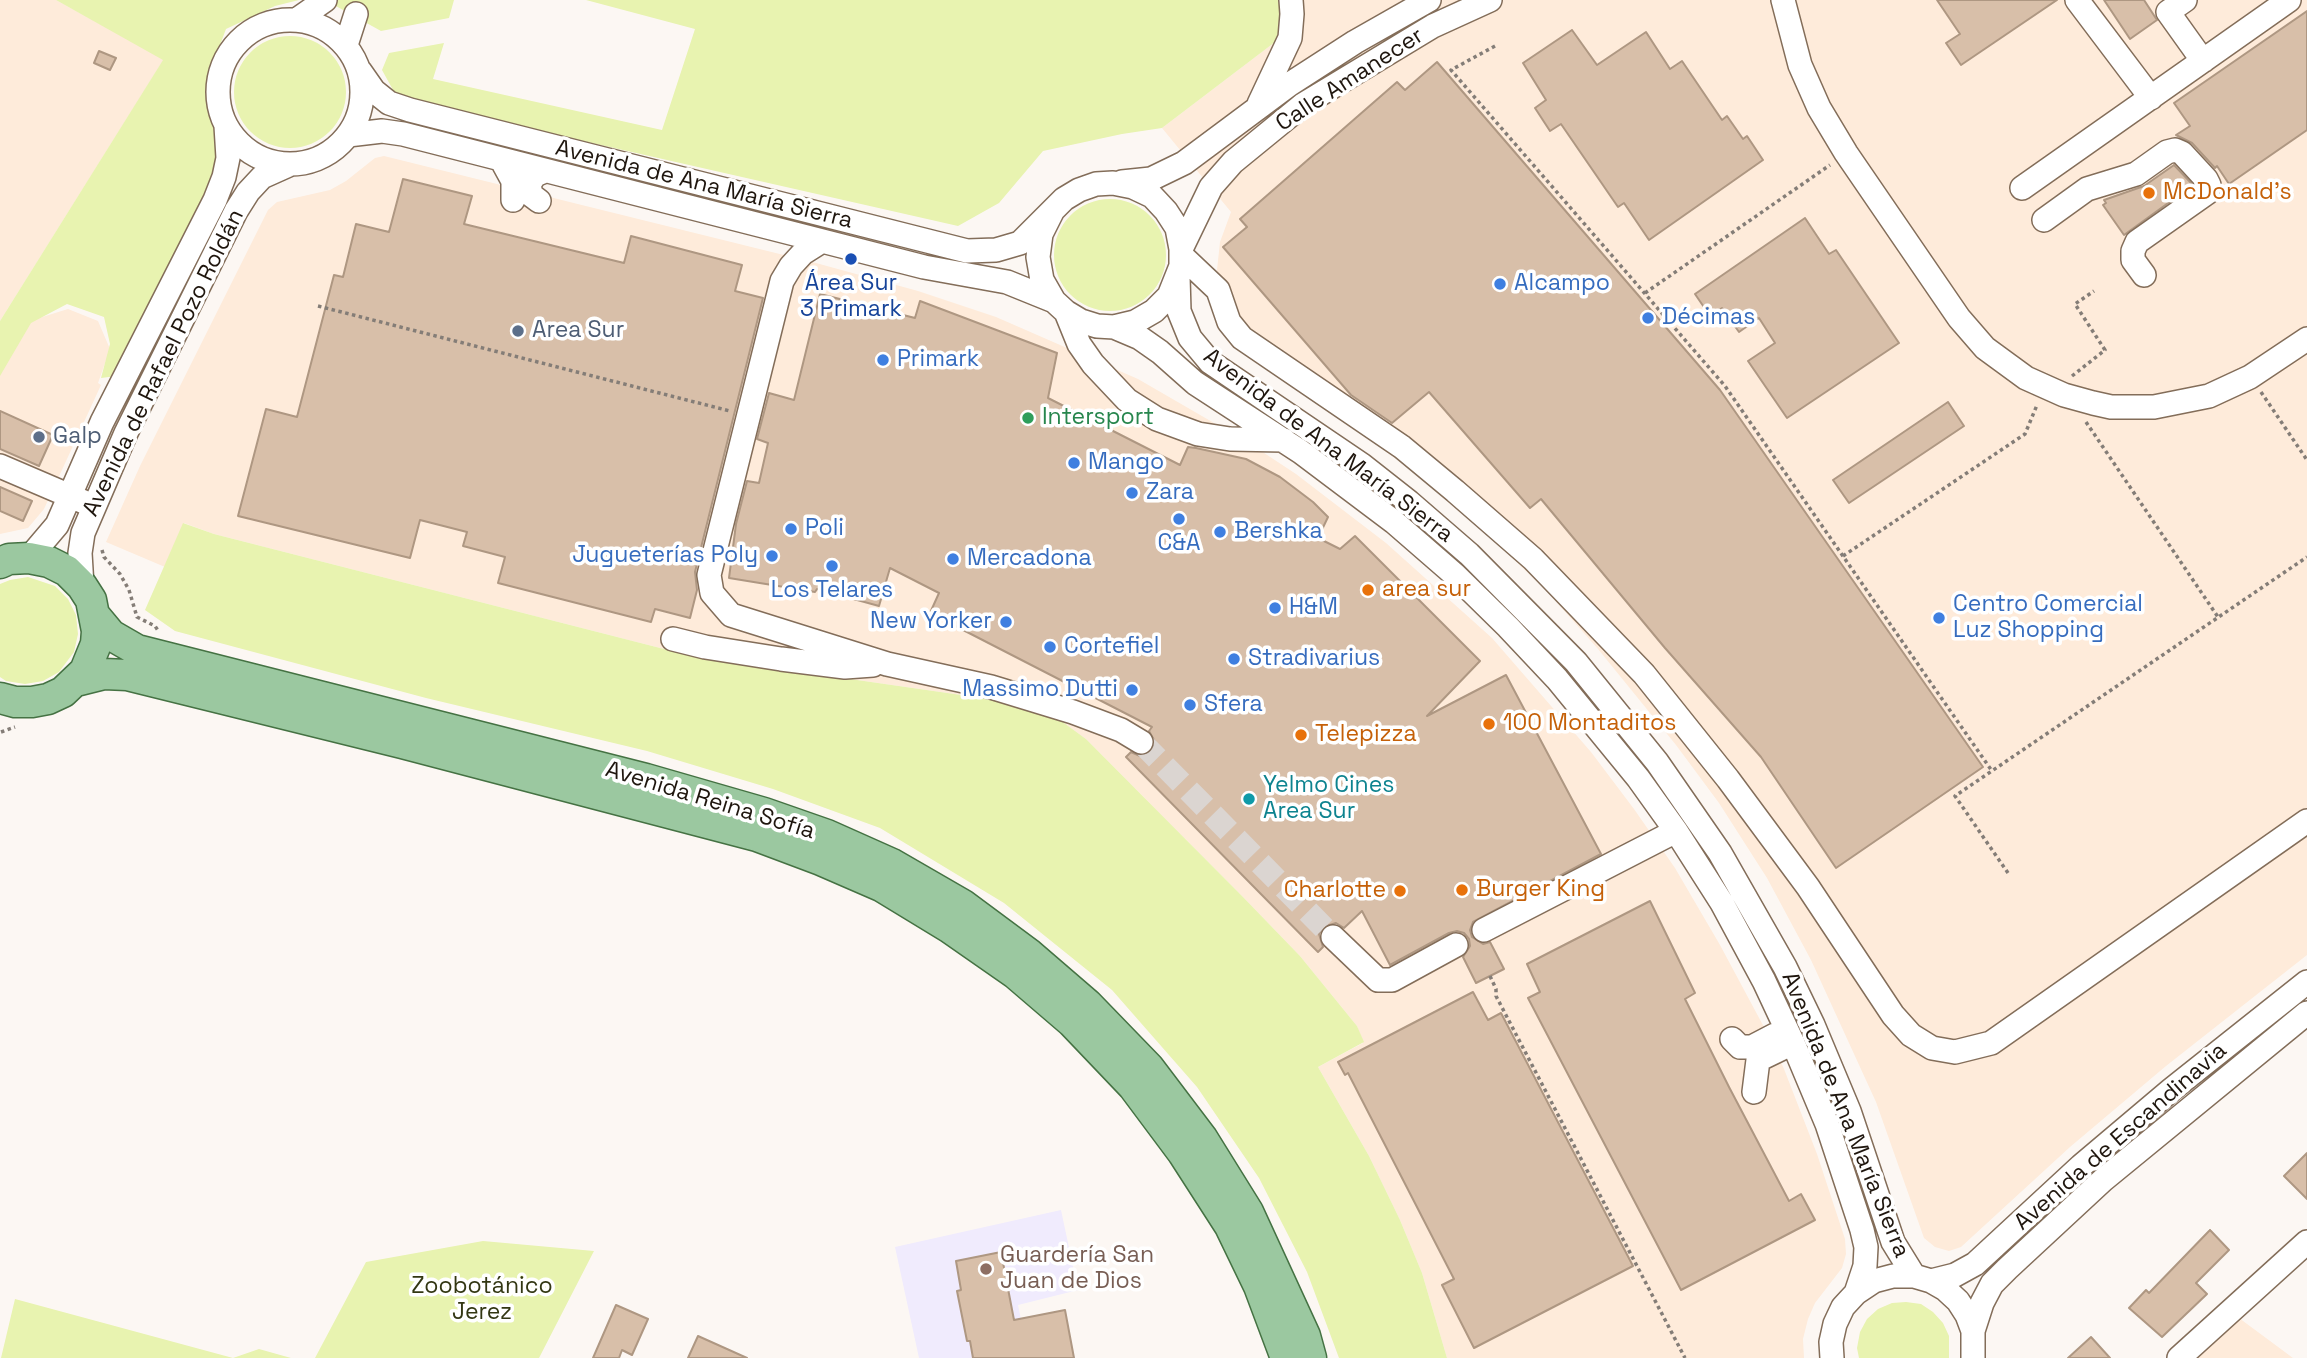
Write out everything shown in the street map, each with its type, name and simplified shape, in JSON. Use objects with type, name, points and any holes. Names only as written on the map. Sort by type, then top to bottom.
[{"type":"main road","points":[[0,562],[29,558],[49,562],[67,571],[91,600],[96,617],[96,638],[91,658],[76,681],[63,692],[48,699],[5,704]]},
{"type":"main road","name":"Avenida Reina Sofía","points":[[96,617],[111,635],[137,650],[157,656],[646,779],[764,813],[827,835],[892,864],[963,905],[1028,954],[1087,1004],[1149,1068],[1202,1138],[1248,1212],[1305,1336],[1311,1358]]},
{"type":"main road","name":"Avenida Reina Sofía","points":[[76,681],[104,674],[127,675],[428,750],[757,836],[881,886],[950,928],[1016,974],[1072,1022],[1133,1086],[1183,1153],[1230,1226],[1259,1286],[1286,1358]]},
{"type":"street","points":[[298,19],[325,0]]},
{"type":"street","points":[[1256,110],[1290,38],[1291,0]]},
{"type":"street","name":"Calle Amanecer","points":[[1113,183],[1151,179],[1184,163],[1290,84],[1355,42],[1429,0]]},
{"type":"street","name":"Calle Amanecer","points":[[1180,260],[1211,187],[1233,162],[1304,104],[1433,26],[1490,0]]},
{"type":"street","points":[[1783,0],[1800,65],[1819,108],[1846,153],[1959,317],[1985,348],[2026,378],[2064,395],[2111,407],[2154,407],[2209,396],[2250,377],[2307,339]]},
{"type":"street","points":[[2077,0],[2151,99]]},
{"type":"street","points":[[2185,0],[2168,12],[2203,61]]},
{"type":"street","points":[[2022,188],[2289,0]]},
{"type":"street","points":[[346,45],[356,14]]},
{"type":"street","points":[[298,19],[316,23],[332,32],[346,45],[360,71],[361,104],[356,121],[337,147],[307,162],[291,164],[275,163],[246,150],[226,126],[219,107],[217,88],[221,68],[230,51],[243,36],[259,26],[278,20],[298,19]]},
{"type":"street","name":"Avenida de Ana María Sierra","points":[[360,71],[374,91],[389,103],[410,110],[967,251],[996,250],[1020,243],[1064,199],[1096,184],[1113,183],[1133,187],[1152,196],[1177,228],[1180,260],[1179,311],[1190,338],[1210,362],[1362,465],[1469,554],[1576,662],[1657,762],[1720,853],[1785,967],[1849,1111],[1893,1242],[1923,1279]]},
{"type":"street","name":"Avenida de Rafael Pozo Roldán","points":[[29,558],[57,524],[102,422],[215,200],[225,177],[228,158],[226,126]]},
{"type":"street","name":"Avenida de Ana María Sierra","points":[[348,135],[382,131],[924,267],[1007,282],[1060,306],[1081,321],[1097,326],[1114,327],[1135,322],[1154,312],[1169,296],[1180,260]]},
{"type":"street","points":[[2044,220],[2087,189],[2136,173],[2167,152],[2175,150],[2182,153],[2206,179],[2208,192],[2137,242],[2133,260],[2144,275]]},
{"type":"street","points":[[500,159],[513,181],[513,200]]},
{"type":"street","name":"Avenida de Rafael Pozo Roldán","points":[[82,586],[80,553],[83,533],[126,433],[236,211],[262,177],[291,164]]},
{"type":"street","points":[[539,201],[531,195],[528,184],[535,175],[545,171]]},
{"type":"street","name":"Avenida de Ana María Sierra","points":[[1052,212],[1041,234],[1038,257],[1042,280],[1060,306]]},
{"type":"street","points":[[822,241],[797,260],[782,281],[709,575],[712,593],[731,615],[887,664],[1003,690],[1121,730],[1141,742]]},
{"type":"street","points":[[1180,260],[1208,278],[1217,290],[1229,322],[1242,338],[1402,447],[1455,491],[1532,559],[1644,674],[1728,779],[1808,887],[1893,1015],[1911,1035],[1932,1048],[1955,1052],[1991,1043],[2307,821]]},
{"type":"street","points":[[1060,306],[1079,344],[1093,364],[1128,400],[1157,419],[1198,434],[1230,439],[1284,440]]},
{"type":"street","name":"Avenida de Ana María Sierra","points":[[1114,327],[1140,338],[1195,383],[1284,440],[1394,522],[1455,575],[1508,627],[1593,720],[1676,831],[1722,903],[1790,1036],[1827,1124],[1862,1230],[1866,1247],[1865,1266],[1856,1293]]},
{"type":"street","points":[[0,466],[93,506]]},
{"type":"street","points":[[673,639],[705,647],[845,667],[887,664]]},
{"type":"street","points":[[1484,930],[1676,831]]},
{"type":"street","points":[[1333,937],[1378,980],[1392,980],[1456,945]]},
{"type":"street","name":"Avenida de Escandinavia","points":[[1832,1358],[1831,1342],[1835,1324],[1843,1307],[1856,1293],[1874,1281],[1894,1276],[1923,1279],[1955,1275],[1975,1264],[2081,1166],[2307,982]]},
{"type":"street","name":"Avenida de Escandinavia","points":[[1973,1358],[1973,1331],[1982,1303],[1992,1284],[2103,1180],[2307,1013]]},
{"type":"street","points":[[1732,1039],[1740,1047],[1752,1047],[1790,1036]]},
{"type":"street","points":[[1754,1093],[1758,1060],[1790,1036]]},
{"type":"street","points":[[2179,1358],[2307,1241]]},
{"type":"street","name":"Avenida de Escandinavia","points":[[1923,1279],[1945,1289],[1958,1301],[1973,1331]]},
{"type":"path","points":[[1496,46],[1451,70],[1725,386],[1992,771]]},
{"type":"path","points":[[1645,293],[1846,153]]},
{"type":"path","points":[[2064,395],[2073,376],[2105,350],[2075,304],[2094,291]]},
{"type":"path","points":[[318,306],[732,411],[740,407],[750,410]]},
{"type":"path","points":[[2258,388],[2307,460]]},
{"type":"path","points":[[1843,556],[2025,435],[2039,400]]},
{"type":"path","points":[[2081,414],[2218,617]]},
{"type":"path","points":[[103,540],[104,557],[120,574],[129,590],[138,617],[155,626],[159,632],[157,656]]},
{"type":"path","points":[[2008,873],[1955,796],[2307,557]]},
{"type":"path","points":[[1490,976],[1496,996],[1685,1358]]},
{"type":"shaded area","points":[[0,0],[56,0],[164,59],[0,321]]},
{"type":"shaded area","name":"Centro Comercial Luz Shopping","points":[[1280,0],[2307,0],[2307,955],[2166,1066],[2070,1147],[1961,1247],[1949,1251],[1935,1247],[1924,1238],[1876,1102],[1811,960],[1767,878],[1719,803],[1676,745],[1544,588],[1487,534],[1420,477],[1371,440],[1231,345],[1217,327],[1214,299],[1220,242],[1231,212],[1162,128],[1279,39],[1282,17]]},
{"type":"shaded area","points":[[384,156],[816,263],[918,291],[996,317],[1138,379],[1252,445],[1296,474],[1386,543],[1492,638],[1591,752],[1675,868],[1765,1029],[1784,1069],[1817,1154],[1845,1239],[1846,1254],[1842,1268],[1815,1303],[1808,1319],[1803,1339],[1804,1358],[1447,1358],[1422,1273],[1400,1220],[1369,1156],[1318,1067],[1363,1043],[1357,1026],[1300,956],[1244,898],[1086,739],[1060,720],[989,699],[739,663],[664,649],[214,534],[184,523],[165,567],[106,542],[140,466],[268,210],[277,202],[330,190],[375,158]]},
{"type":"shaded area","name":"Galp","points":[[68,309],[98,321],[110,349],[98,383],[101,385],[44,509],[28,528],[0,534],[0,369],[26,322]]},
{"type":"shaded area","name":"Guardería San Juan de Dios","points":[[1061,1210],[1078,1290],[1018,1305],[1029,1358],[919,1358],[895,1247]]},
{"type":"shaded area","points":[[2239,1318],[2293,1358],[2195,1358]]},
{"type":"green space","points":[[56,0],[299,0],[275,6],[226,29],[208,77],[223,172],[117,376],[101,378],[110,344],[104,317],[67,304],[31,323],[0,376],[0,321],[163,60]]},
{"type":"green space","points":[[325,0],[454,0],[449,18],[381,31]]},
{"type":"green space","points":[[586,0],[1280,0],[1282,16],[1279,39],[1162,128],[1043,151],[999,203],[958,226],[398,99],[382,70],[389,53],[444,43],[433,79],[662,130],[695,29]]},
{"type":"green space","points":[[290,36],[311,40],[330,52],[342,71],[346,92],[342,113],[330,132],[311,144],[290,148],[269,144],[250,132],[238,113],[234,92],[238,71],[250,52],[269,40]]},
{"type":"green space","points":[[1110,199],[1131,203],[1149,216],[1162,234],[1166,255],[1162,276],[1149,294],[1131,307],[1110,311],[1089,307],[1071,294],[1058,276],[1054,255],[1058,234],[1071,216],[1089,203]]},
{"type":"green space","points":[[183,523],[214,534],[664,649],[739,663],[989,699],[1060,720],[1086,739],[1244,898],[1300,956],[1357,1026],[1364,1042],[1318,1067],[1369,1156],[1400,1220],[1422,1273],[1447,1358],[1339,1358],[1307,1272],[1259,1178],[1197,1087],[1112,990],[1004,903],[880,828],[773,789],[647,751],[426,698],[175,631],[145,610]]},
{"type":"green space","points":[[28,577],[55,586],[68,599],[76,615],[78,634],[74,652],[59,672],[43,681],[25,684],[6,681],[0,677],[0,584]]},
{"type":"green space","name":"Zoobotánico Jerez","points":[[483,1241],[594,1251],[539,1358],[315,1358],[366,1262]]},
{"type":"green space","points":[[15,1299],[233,1358],[1,1358]]},
{"type":"green space","points":[[1892,1303],[1921,1304],[1943,1323],[1949,1336],[1949,1358],[1859,1358],[1857,1348],[1860,1332],[1867,1319],[1878,1309]]},
{"type":"green space","points":[[259,1349],[291,1358],[233,1358]]},
{"type":"building","points":[[1937,0],[2057,0],[1961,65],[1946,43],[1960,34]]},
{"type":"building","points":[[2104,0],[2144,0],[2157,20],[2130,39]]},
{"type":"building","points":[[2307,11],[2307,130],[2229,184],[2217,166],[2215,168],[2192,143],[2176,135],[2190,126],[2174,103]]},
{"type":"building","points":[[1572,30],[1597,65],[1646,32],[1670,69],[1682,61],[1722,120],[1727,116],[1743,139],[1747,136],[1763,160],[1649,240],[1624,203],[1618,207],[1561,124],[1550,131],[1535,108],[1546,100],[1523,63]]},
{"type":"building","points":[[99,51],[116,58],[110,70],[94,63]]},
{"type":"building","points":[[1437,62],[1720,390],[1983,767],[1836,868],[1761,757],[1665,648],[1541,499],[1530,508],[1429,392],[1392,423],[1351,395],[1223,247],[1247,227],[1240,219],[1397,82],[1405,90]]},
{"type":"building","name":"McDonald's","points":[[2174,165],[2193,185],[2124,235],[2103,205],[2106,203],[2104,200],[2144,186]]},
{"type":"building","name":"Area Sur","points":[[403,179],[472,196],[464,224],[624,263],[631,236],[742,265],[735,291],[763,298],[695,572],[697,590],[690,618],[655,609],[651,622],[498,583],[505,557],[463,546],[467,532],[420,520],[410,558],[238,516],[266,409],[297,417],[334,275],[343,277],[356,224],[389,232]]},
{"type":"building","points":[[1805,218],[1829,254],[1836,250],[1899,343],[1787,418],[1748,361],[1775,343],[1759,318],[1739,332],[1722,308],[1710,316],[1695,294]]},
{"type":"building","points":[[820,294],[915,318],[920,301],[1057,353],[1048,398],[1180,465],[1188,447],[1246,459],[1280,477],[1328,517],[1318,538],[1340,549],[1355,536],[1480,661],[1427,716],[1506,675],[1601,854],[1473,922],[1470,930],[1472,937],[1483,944],[1490,942],[1504,969],[1476,983],[1463,957],[1470,946],[1464,933],[1449,933],[1390,965],[1362,911],[1344,928],[1336,923],[1323,927],[1319,934],[1323,947],[1318,952],[1126,757],[1131,752],[1140,756],[1153,750],[1155,742],[1149,731],[1152,727],[930,613],[939,593],[890,568],[879,606],[817,589],[815,592],[729,578],[736,524],[747,481],[759,483],[768,443],[757,439],[769,393],[794,400]]},
{"type":"building","points":[[1948,402],[1964,426],[1849,503],[1833,480]]},
{"type":"building","points":[[0,411],[53,435],[39,466],[0,449]]},
{"type":"building","points":[[0,487],[32,501],[23,521],[0,511]]},
{"type":"building","points":[[1650,901],[1695,993],[1685,999],[1729,1087],[1789,1201],[1801,1194],[1815,1220],[1681,1290],[1528,998],[1540,992],[1527,964]]},
{"type":"building","points":[[1473,992],[1488,1020],[1501,1013],[1633,1266],[1474,1348],[1442,1285],[1454,1279],[1348,1073],[1345,1075],[1338,1062]]},
{"type":"building","points":[[2307,1153],[2307,1199],[2284,1176]]},
{"type":"building","points":[[2210,1230],[2229,1250],[2196,1283],[2207,1294],[2162,1337],[2129,1308],[2146,1290],[2149,1293]]},
{"type":"building","points":[[1001,1252],[1014,1320],[1065,1310],[1074,1358],[973,1358],[957,1291],[961,1290],[956,1261]]},
{"type":"building","points":[[616,1305],[648,1319],[632,1355],[622,1350],[619,1358],[593,1358]]},
{"type":"building","points":[[698,1336],[747,1358],[688,1358]]},
{"type":"building","points":[[2091,1337],[2110,1358],[2068,1358]]},
{"type":"tunnel","points":[[1141,742],[1333,937]]},
{"type":"place","name":"McDonald's","points":[[2149,193]]},
{"type":"place","name":"Área Sur 3 Primark","points":[[851,259]]},
{"type":"place","name":"Alcampo","points":[[1500,284]]},
{"type":"place","name":"Décimas","points":[[1648,318]]},
{"type":"place","name":"Area Sur","points":[[518,331]]},
{"type":"place","name":"Primark","points":[[883,360]]},
{"type":"place","name":"Intersport","points":[[1028,418]]},
{"type":"place","name":"Galp","points":[[39,437]]},
{"type":"place","name":"Mango","points":[[1074,463]]},
{"type":"place","name":"Zara","points":[[1132,493]]},
{"type":"place","name":"C&A","points":[[1179,519]]},
{"type":"place","name":"Poli","points":[[791,529]]},
{"type":"place","name":"Bershka","points":[[1220,532]]},
{"type":"place","name":"Jugueterías Poly","points":[[772,556]]},
{"type":"place","name":"Mercadona","points":[[953,559]]},
{"type":"place","name":"Los Telares","points":[[832,566]]},
{"type":"place","name":"area sur","points":[[1368,590]]},
{"type":"place","name":"H&M","points":[[1275,608]]},
{"type":"place","name":"Centro Comercial Luz Shopping","points":[[1939,618]]},
{"type":"place","name":"New Yorker","points":[[1006,622]]},
{"type":"place","name":"Cortefiel","points":[[1050,647]]},
{"type":"place","name":"Stradivarius","points":[[1234,659]]},
{"type":"place","name":"Massimo Dutti","points":[[1132,690]]},
{"type":"place","name":"Sfera","points":[[1190,705]]},
{"type":"place","name":"100 Montaditos","points":[[1489,724]]},
{"type":"place","name":"Telepizza","points":[[1301,735]]},
{"type":"place","name":"Yelmo Cines Area Sur","points":[[1249,799]]},
{"type":"place","name":"Burger King","points":[[1462,890]]},
{"type":"place","name":"Charlotte","points":[[1400,891]]},
{"type":"place","name":"Guardería San Juan de Dios","points":[[986,1269]]}]
